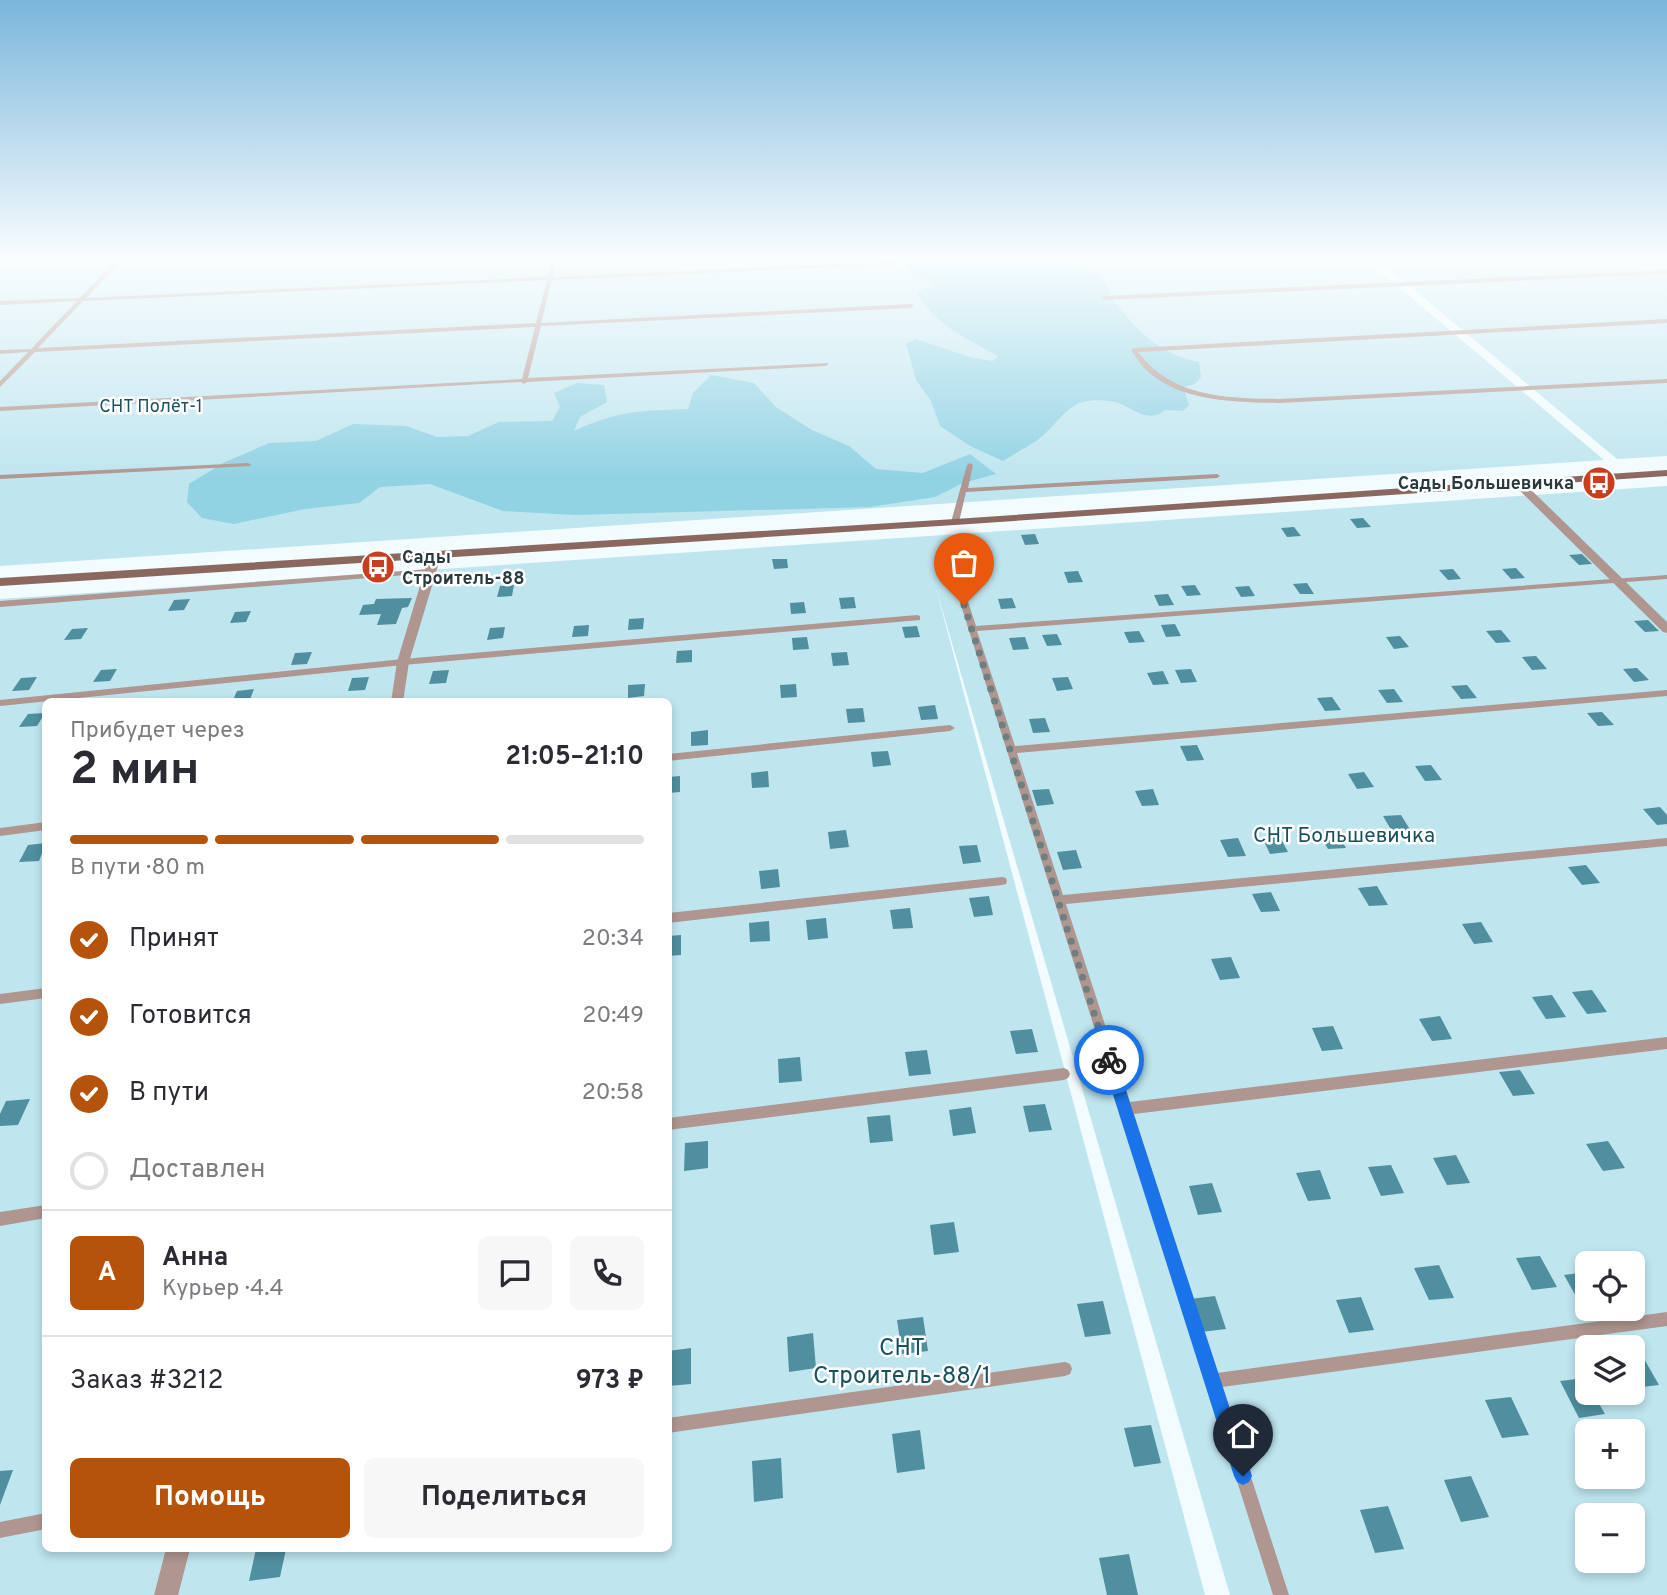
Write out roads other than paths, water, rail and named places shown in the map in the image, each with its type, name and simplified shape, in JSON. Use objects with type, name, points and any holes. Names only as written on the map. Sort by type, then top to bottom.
[{"type":"street","points":[[0,582],[955,522],[1667,473]]},
{"type":"street","points":[[1518,483],[1667,629]]},
{"type":"street","points":[[398,698],[403,662],[435,556]]},
{"type":"street","points":[[166,1595],[177,1552]]},
{"type":"lane","points":[[0,385],[51,331]]},
{"type":"lane","points":[[0,352],[408,331]]},
{"type":"lane","points":[[524,382],[536,331]]},
{"type":"lane","points":[[1475,331],[1134,350],[1154,376],[1172,384],[1242,400],[1279,401],[1667,381]]},
{"type":"lane","points":[[0,409],[826,364]]},
{"type":"lane","points":[[0,477],[248,464]]},
{"type":"lane","points":[[955,522],[970,465]]},
{"type":"lane","points":[[965,490],[1217,476]]},
{"type":"lane","points":[[0,604],[429,571]]},
{"type":"lane","points":[[972,629],[1667,577]]},
{"type":"lane","points":[[957,580],[1281,1595]]},
{"type":"lane","points":[[49,698],[403,662],[917,618]]},
{"type":"lane","points":[[1011,750],[1667,693]]},
{"type":"lane","points":[[0,703],[42,699]]},
{"type":"lane","points":[[672,758],[950,728]]},
{"type":"lane","points":[[0,832],[42,827]]},
{"type":"lane","points":[[1059,900],[1667,842]]},
{"type":"lane","points":[[672,918],[1002,881]]},
{"type":"lane","points":[[0,999],[42,994]]},
{"type":"lane","points":[[1124,1109],[1667,1043]]},
{"type":"lane","points":[[672,1123],[1064,1074]]},
{"type":"lane","points":[[0,1219],[42,1213]]},
{"type":"lane","points":[[1213,1381],[1667,1319]]},
{"type":"lane","points":[[672,1425],[1065,1369]]},
{"type":"lane","points":[[0,1530],[42,1522]]},
{"type":"place","name":"Сады Большевичка","points":[[1599,483]]},
{"type":"place","name":"Сады Строитель-88","points":[[378,567]]},
{"type":"park label","name":"СНТ Полёт-1","points":[[151,406]]},
{"type":"park label","name":"СНТ Большевичка","points":[[1344,835]]},
{"type":"park label","name":"СНТ Строитель-88/1","points":[[902,1361]]}]
